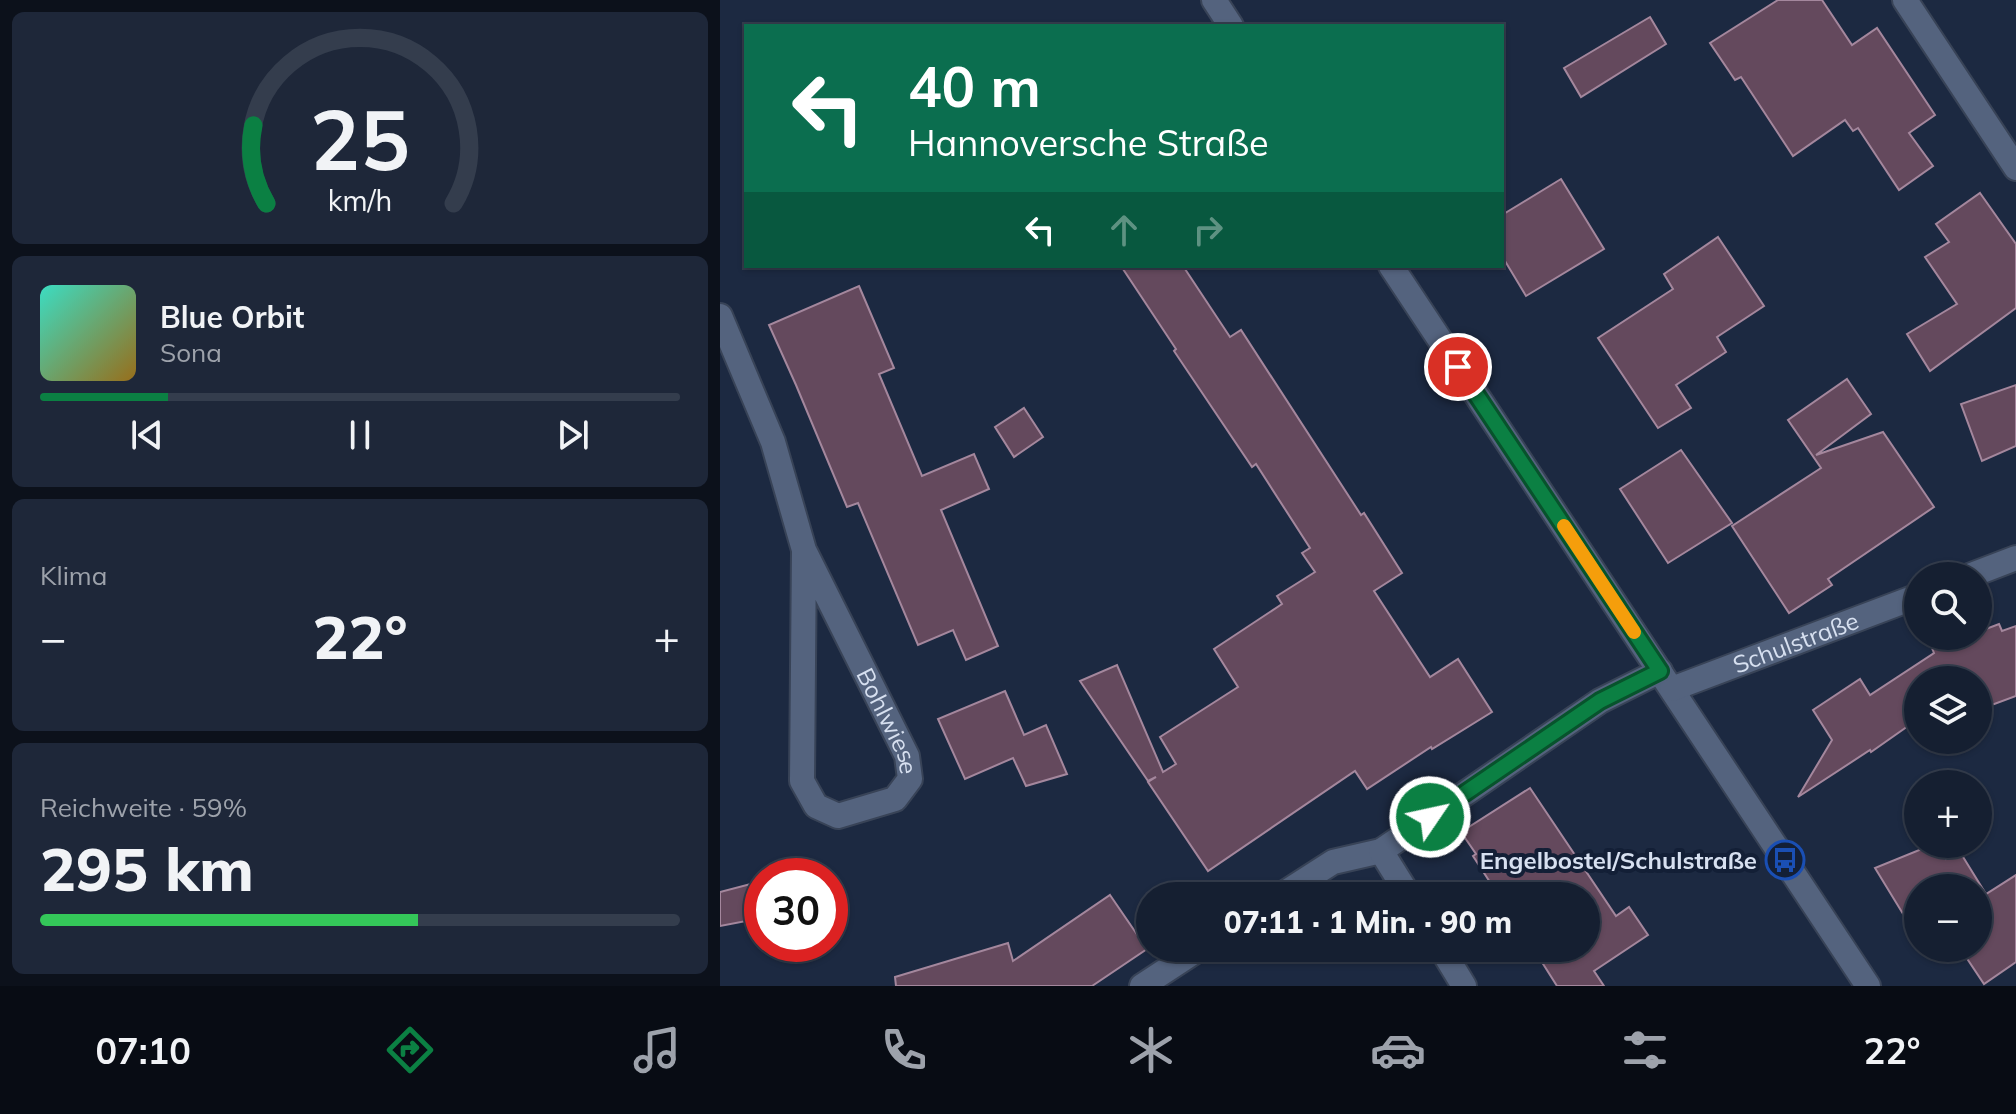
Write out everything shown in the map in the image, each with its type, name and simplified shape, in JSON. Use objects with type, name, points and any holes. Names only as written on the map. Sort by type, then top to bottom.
[{"type":"street","points":[[1214,0],[1230,24]]},
{"type":"street","points":[[1905,0],[2016,168]]},
{"type":"street","points":[[1392,268],[1868,986]]},
{"type":"street","name":"Bohlwiese","points":[[720,316],[773,442],[804,550],[907,756],[910,779],[895,799],[838,816],[816,806],[802,781],[804,550]]},
{"type":"street","points":[[1992,567],[2016,558]]},
{"type":"street","name":"Schulstraße","points":[[1381,851],[1600,701],[1904,601]]},
{"type":"street","points":[[1302,882],[1333,862],[1381,851],[1400,882]]},
{"type":"street","points":[[1142,986],[1179,962]]},
{"type":"street","points":[[1449,962],[1464,986]]},
{"type":"building","points":[[1778,0],[1822,0],[1852,45],[1877,28],[1935,115],[1909,133],[1933,166],[1899,190],[1858,128],[1853,131],[1845,120],[1793,156],[1741,77],[1735,80],[1710,43]]},
{"type":"building","points":[[1650,17],[1666,44],[1581,97],[1564,68]]},
{"type":"building","points":[[1561,179],[1604,249],[1526,296],[1504,259],[1504,214]]},
{"type":"building","points":[[1980,193],[2016,244],[2016,308],[1930,371],[1907,334],[1957,304],[1925,257],[1949,242],[1936,224]]},
{"type":"building","points":[[1718,237],[1764,306],[1717,337],[1726,352],[1676,385],[1691,408],[1658,428],[1598,338],[1673,289],[1664,274]]},
{"type":"building","points":[[1122,268],[1184,268],[1230,337],[1241,330],[1402,573],[1374,591],[1430,677],[1458,659],[1492,712],[1367,789],[1355,771],[1208,871],[1148,782],[1156,777],[1148,781],[1080,681],[1117,665],[1163,772],[1176,764],[1160,737],[1238,687],[1214,649],[1282,604],[1277,596],[1315,572],[1302,553],[1310,548],[1256,464],[1252,467],[1174,351],[1176,349]]},
{"type":"building","points":[[859,286],[894,368],[879,374],[922,476],[974,454],[989,489],[941,510],[998,646],[966,660],[953,630],[918,645],[858,503],[847,507],[769,325]]},
{"type":"building","points":[[1847,379],[1871,414],[1816,455],[1883,432],[1934,507],[1828,579],[1832,585],[1789,613],[1732,526],[1821,468],[1788,420]]},
{"type":"building","points":[[2016,385],[2016,446],[1982,461],[1961,404]]},
{"type":"building","points":[[1024,408],[1043,437],[1014,457],[995,427]]},
{"type":"building","points":[[1681,450],[1732,523],[1668,563],[1620,489]]},
{"type":"building","points":[[1999,624],[2002,631],[2016,626],[2016,696],[1992,705],[1992,666],[1914,666],[1934,653],[1933,650],[1992,650],[1992,627]]},
{"type":"building","points":[[1904,673],[1904,729],[1798,797],[1832,740],[1813,710],[1860,679],[1870,695]]},
{"type":"building","points":[[1005,691],[1024,735],[1046,725],[1067,774],[1026,786],[1013,758],[965,779],[938,719]]},
{"type":"building","points":[[1530,788],[1593,882],[1490,882],[1461,832]]},
{"type":"building","points":[[1904,856],[1964,858],[1974,874],[1904,874],[1904,916],[1875,868]]},
{"type":"building","points":[[2016,875],[2016,962],[1984,984],[1969,962],[1992,962],[1992,890]]},
{"type":"building","points":[[744,886],[744,921],[720,926],[720,892]]},
{"type":"building","points":[[1600,892],[1616,916],[1629,907],[1648,935],[1594,971],[1604,986],[1557,986],[1542,962],[1600,962]]},
{"type":"building","points":[[1110,895],[1136,933],[1136,956],[1092,986],[896,986],[895,977],[1008,943],[1013,961]]},
{"type":"slow traffic","points":[[1564,526],[1634,632]]},
{"type":"place","name":"Engelbostel/Schulstraße","points":[[1785,860]]},
{"type":"route","points":[[1430,817],[1600,701],[1660,671],[1458,367]]}]
